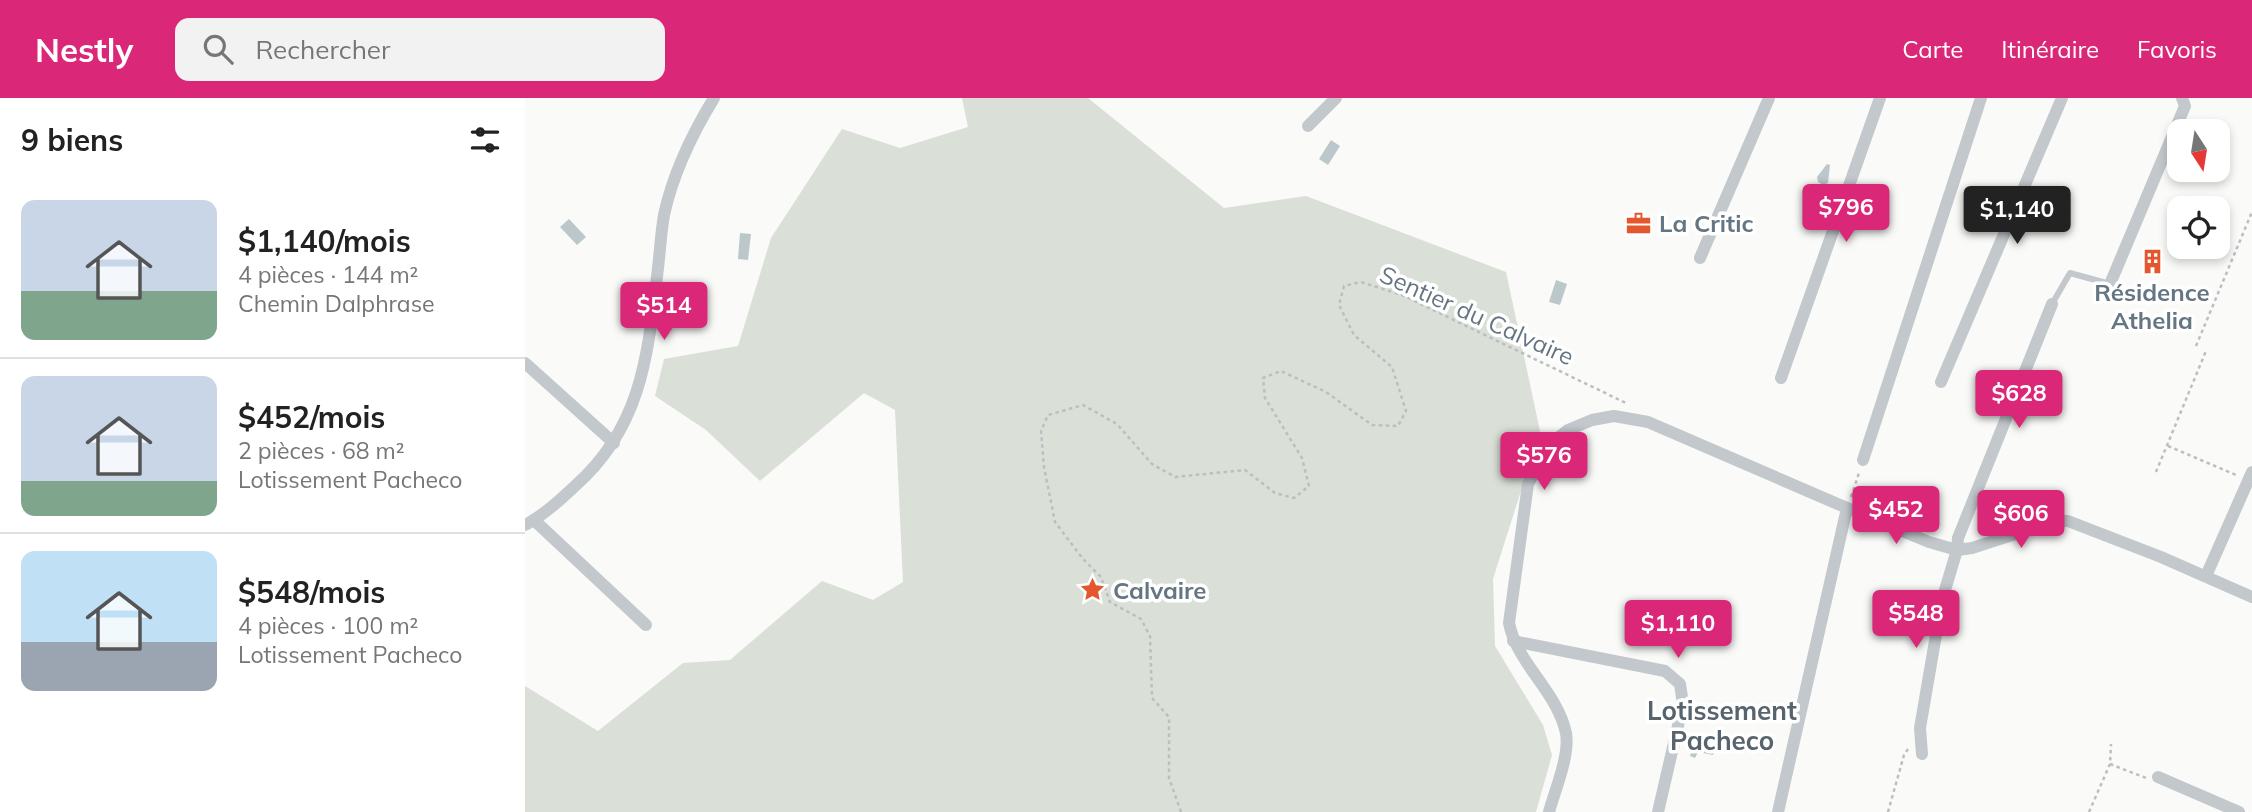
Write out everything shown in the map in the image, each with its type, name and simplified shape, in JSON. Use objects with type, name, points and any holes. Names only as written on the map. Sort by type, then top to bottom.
[{"type":"street","points":[[646,625],[530,522],[592,471],[614,443],[637,396],[647,348],[664,215],[694,131],[714,98]]},
{"type":"street","points":[[1308,126],[1336,98]]},
{"type":"street","points":[[1700,258],[1769,98]]},
{"type":"street","points":[[1781,378],[1880,98]]},
{"type":"street","points":[[1863,460],[1981,98]]},
{"type":"street","points":[[1941,382],[2062,98]]},
{"type":"street","points":[[2110,284],[2185,106],[2182,98]]},
{"type":"street","points":[[1922,754],[1920,728],[1942,600],[1958,538],[2052,304]]},
{"type":"street","points":[[525,363],[614,443]]},
{"type":"street","points":[[1549,812],[1566,751],[1566,733],[1554,703],[1513,641],[1509,622],[1528,484],[1549,445],[1568,430],[1592,420],[1614,416],[1648,422],[1929,542],[1957,550],[1972,548],[2056,521],[2068,521],[2252,597]]},
{"type":"street","points":[[2206,576],[2250,477]]},
{"type":"street","points":[[1778,812],[1847,508]]},
{"type":"street","points":[[1513,641],[1665,671],[1680,684],[1683,704],[1658,812]]},
{"type":"street","points":[[2158,777],[2239,812]]},
{"type":"lane","points":[[2052,304],[2070,273],[2110,284]]},
{"type":"path","points":[[2196,346],[2252,212]]},
{"type":"path","name":"Sentier du Calvaire","points":[[1181,812],[1169,778],[1170,717],[1151,698],[1150,636],[1141,619],[1110,603],[1101,577],[1083,559],[1055,522],[1044,467],[1041,431],[1048,415],[1083,405],[1117,424],[1152,464],[1175,477],[1245,470],[1275,493],[1294,498],[1310,486],[1301,458],[1265,398],[1263,378],[1281,371],[1326,392],[1372,425],[1398,426],[1406,411],[1392,367],[1354,335],[1339,305],[1344,286],[1361,282],[1402,295],[1627,403],[1648,422]]},
{"type":"path","points":[[2156,472],[2206,351]]},
{"type":"path","points":[[2167,446],[2250,477]]},
{"type":"path","points":[[1847,508],[1863,460]]},
{"type":"path","points":[[1888,812],[1904,755],[1920,728]]},
{"type":"path","points":[[2089,812],[2110,764],[2111,744]]},
{"type":"path","points":[[2110,764],[2146,778],[2158,777]]},
{"type":"shaded area","points":[[962,98],[1088,98],[1224,208],[1306,196],[1506,272],[1540,431],[1493,579],[1495,646],[1543,725],[1552,755],[1536,812],[525,812],[525,686],[598,731],[683,663],[730,660],[822,581],[873,600],[903,582],[895,410],[864,393],[760,481],[706,430],[655,396],[664,359],[738,346],[771,238],[842,129],[900,148],[968,127]]},
{"type":"shaded area","points":[[1331,140],[1340,146],[1328,165],[1319,159]]},
{"type":"shaded area","points":[[1827,164],[1830,165],[1828,183],[1823,185],[1818,182],[1817,177]]},
{"type":"shaded area","points":[[569,219],[586,237],[577,245],[560,227]]},
{"type":"shaded area","points":[[740,233],[751,234],[748,260],[738,259]]},
{"type":"shaded area","points":[[1556,280],[1567,284],[1560,305],[1549,302]]},
{"type":"shaded area","points":[[1694,744],[1715,748],[1713,755],[1698,752],[1695,758],[1690,756]]},
{"type":"place","name":"La Critic","points":[[1639,223]]},
{"type":"place","name":"Résidence Athelia","points":[[2152,261]]},
{"type":"place","name":"Calvaire","points":[[1093,590]]},
{"type":"district","name":"Lotissement Pacheco","points":[[1722,725]]}]
